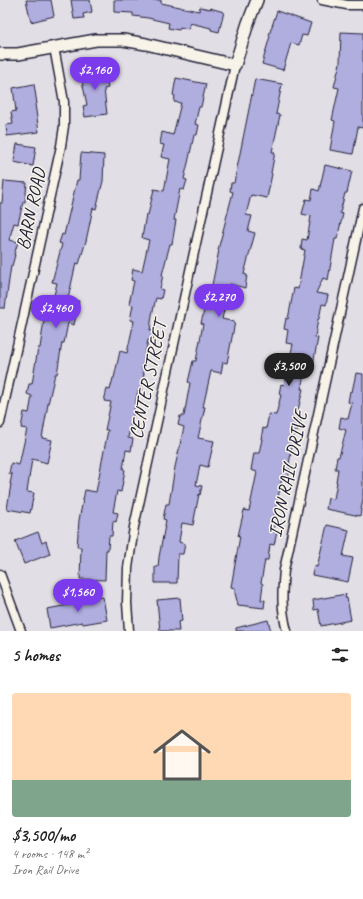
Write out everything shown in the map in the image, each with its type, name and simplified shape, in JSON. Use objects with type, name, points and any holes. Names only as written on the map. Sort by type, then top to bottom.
[{"type":"street","name":"CENTER STREET","points":[[129,631],[127,604],[128,568],[134,527],[235,65],[257,0]]},
{"type":"street","points":[[322,0],[347,5],[363,5]]},
{"type":"street","points":[[0,54],[18,54],[96,40],[123,40],[235,65]]},
{"type":"street","name":"BARN ROAD","points":[[0,423],[61,146],[64,126],[64,102],[54,47]]},
{"type":"street","name":"IRON RAIL DRIVE","points":[[287,631],[282,596],[284,570],[363,208]]},
{"type":"street","points":[[0,574],[21,631]]},
{"type":"building","points":[[26,0],[51,0],[54,16],[31,22]]},
{"type":"building","points":[[71,0],[90,0],[92,12],[83,14],[84,18],[74,19]]},
{"type":"building","points":[[114,0],[161,0],[161,3],[199,11],[200,7],[224,12],[219,32],[211,30],[211,28],[190,23],[188,29],[180,27],[179,30],[168,28],[169,23],[133,16],[133,13],[114,12]]},
{"type":"building","points":[[277,11],[311,23],[307,36],[302,35],[299,45],[291,43],[283,70],[262,64]]},
{"type":"building","points":[[341,32],[363,33],[363,128],[358,127],[353,154],[330,150],[335,121],[332,120],[339,88],[334,87],[340,63]]},
{"type":"building","points":[[103,66],[108,88],[104,89],[107,114],[85,117],[83,106],[87,105],[80,71]]},
{"type":"building","points":[[176,78],[206,84],[201,107],[199,107],[195,124],[199,125],[197,135],[194,135],[184,179],[187,180],[184,190],[180,189],[174,220],[176,220],[172,244],[170,244],[162,275],[160,289],[163,290],[161,299],[156,298],[152,315],[150,330],[154,331],[152,341],[148,340],[142,369],[144,369],[144,373],[141,391],[138,391],[128,438],[133,439],[131,451],[126,450],[123,469],[125,470],[121,492],[117,491],[113,512],[118,513],[116,522],[113,521],[112,536],[109,536],[108,550],[106,550],[105,580],[80,579],[81,547],[77,547],[79,520],[85,490],[96,492],[108,430],[105,430],[111,402],[104,401],[107,389],[110,390],[120,351],[127,353],[134,321],[130,320],[133,305],[129,304],[134,281],[131,280],[133,269],[142,271],[149,240],[142,238],[146,214],[148,215],[154,189],[164,191],[170,159],[161,157],[164,145],[160,144],[162,132],[173,135],[181,103],[174,102],[175,96],[173,95]]},
{"type":"building","points":[[255,79],[282,84],[276,114],[280,115],[272,152],[275,152],[272,174],[267,198],[251,195],[246,215],[252,216],[248,231],[255,233],[244,274],[247,275],[245,288],[230,284],[222,319],[235,322],[227,363],[223,362],[221,373],[211,371],[198,438],[214,441],[208,467],[200,465],[196,485],[202,486],[193,525],[182,523],[179,542],[185,544],[183,554],[178,554],[177,583],[155,583],[155,567],[158,567],[166,520],[163,519],[166,504],[169,504],[184,427],[178,425],[180,416],[184,416],[190,383],[188,382],[193,361],[196,361],[203,324],[201,323],[206,301],[208,301],[212,285],[218,250],[233,192],[230,191],[231,183],[234,183]]},
{"type":"building","points":[[34,84],[39,132],[7,136],[6,125],[13,124],[11,112],[16,111],[13,88]]},
{"type":"building","points":[[17,144],[36,147],[33,166],[14,162]]},
{"type":"building","points":[[81,153],[104,155],[103,181],[96,209],[93,208],[86,241],[79,264],[76,263],[68,299],[79,301],[74,325],[68,323],[64,343],[62,343],[57,374],[55,374],[48,404],[42,438],[52,440],[47,463],[32,459],[27,492],[34,493],[30,513],[7,509],[12,474],[9,474],[11,463],[19,465],[27,429],[21,428],[24,412],[29,413],[32,396],[27,394],[29,384],[32,384],[38,348],[40,348],[44,320],[48,320],[57,283],[52,282],[62,244],[59,243],[62,234],[64,235],[77,180],[79,180]]},
{"type":"building","points":[[325,165],[352,171],[347,193],[345,193],[340,213],[343,214],[337,239],[335,239],[328,280],[323,278],[316,293],[328,295],[326,305],[322,304],[318,319],[315,337],[318,338],[312,370],[305,369],[301,389],[303,389],[296,419],[301,420],[299,431],[295,431],[288,479],[282,478],[274,517],[276,518],[273,531],[277,532],[274,545],[270,544],[268,560],[265,560],[261,583],[263,584],[261,600],[265,600],[264,608],[238,605],[235,588],[231,587],[240,536],[238,536],[244,510],[249,511],[257,472],[251,470],[254,453],[259,453],[263,428],[266,429],[269,414],[276,415],[281,395],[279,394],[281,384],[284,385],[293,344],[286,343],[288,330],[284,329],[286,318],[288,319],[294,288],[298,289],[305,250],[301,249],[302,239],[307,240],[311,216],[302,214],[306,199],[311,200],[313,189],[319,191]]},
{"type":"building","points":[[4,181],[27,183],[25,202],[23,202],[18,224],[14,223],[9,240],[18,242],[11,266],[5,308],[0,308],[0,203],[2,203]]},
{"type":"building","points":[[356,373],[363,374],[363,499],[360,516],[326,509],[328,498],[334,499],[338,469],[335,469],[337,457],[339,457],[346,430],[339,428],[341,417],[348,419],[352,403],[348,402]]},
{"type":"building","points":[[327,525],[349,530],[343,556],[353,558],[348,582],[312,575],[314,566],[317,567]]},
{"type":"building","points":[[38,532],[42,543],[46,541],[50,554],[24,564],[15,541]]},
{"type":"building","points":[[346,594],[345,598],[347,598],[351,620],[321,626],[318,609],[314,610],[313,600]]},
{"type":"building","points":[[103,597],[107,620],[83,624],[82,622],[50,628],[47,609],[79,603],[78,601]]},
{"type":"building","points":[[180,598],[182,621],[178,622],[179,631],[160,631],[157,600]]},
{"type":"building","points":[[268,620],[271,631],[236,631],[236,628]]}]
